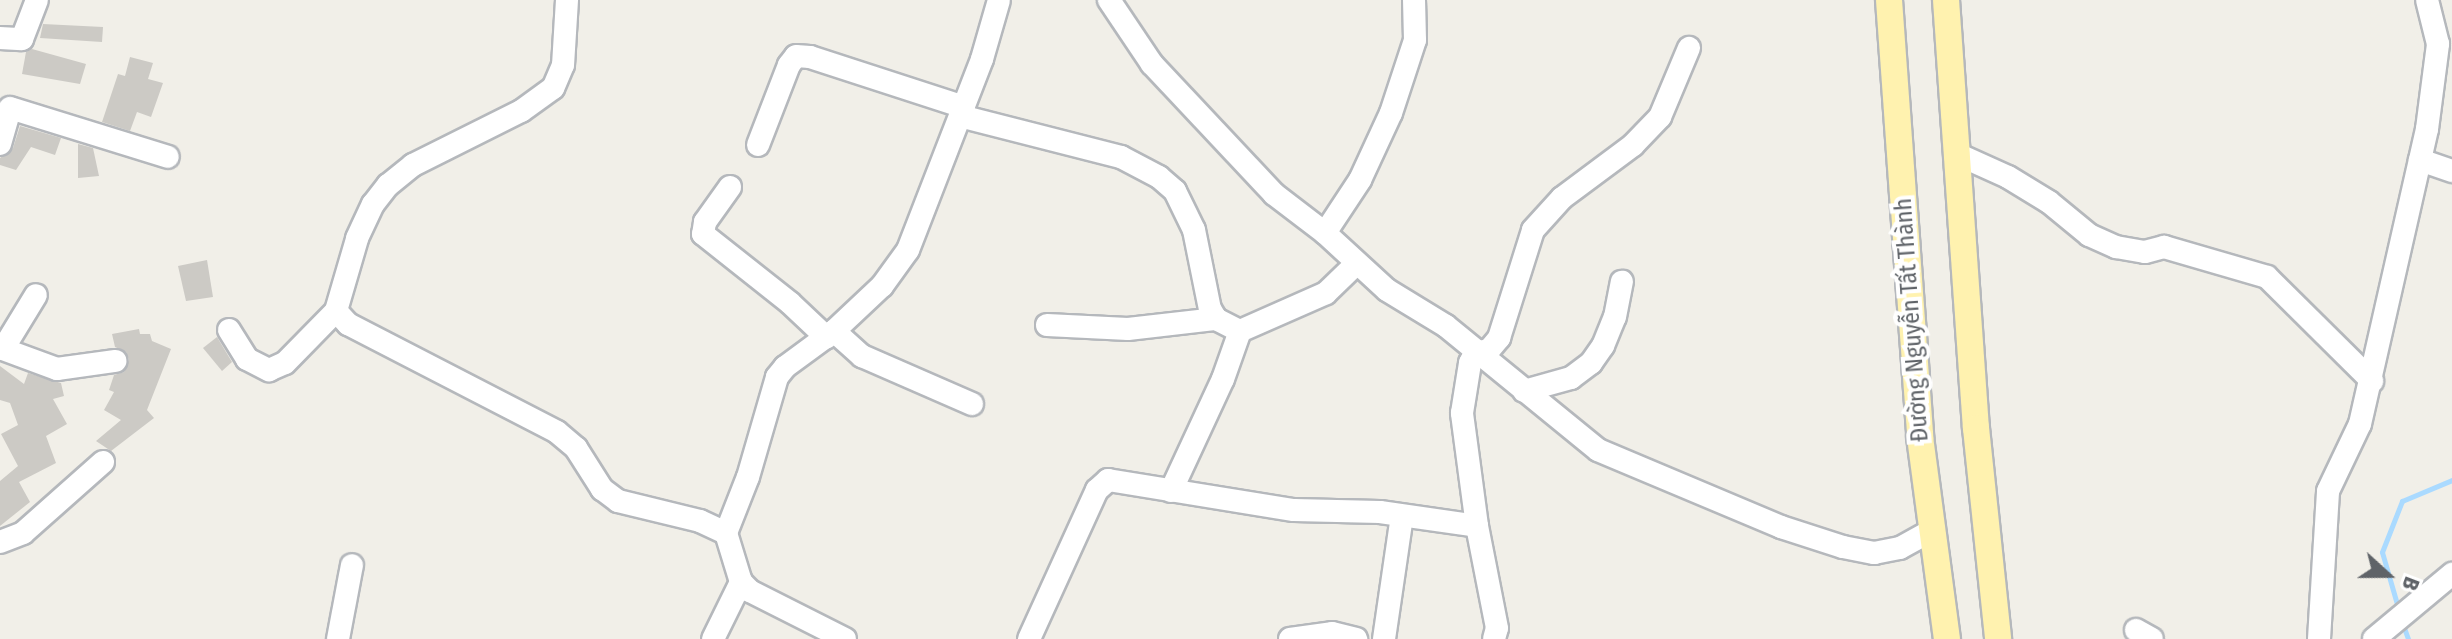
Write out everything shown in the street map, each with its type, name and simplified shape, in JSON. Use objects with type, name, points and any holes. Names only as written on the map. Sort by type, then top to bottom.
[{"type":"main road","name":"Đường Nguyễn Tất Thành","points":[[1889,0],[1920,437],[1947,639]]},
{"type":"main road","points":[[1946,0],[1976,428],[1998,639]]},
{"type":"street","points":[[0,38],[22,39],[37,0]]},
{"type":"street","points":[[229,330],[247,359],[269,370],[285,363],[336,311],[357,239],[373,204],[388,185],[413,165],[529,106],[553,88],[563,65],[567,0]]},
{"type":"street","points":[[845,639],[761,599],[741,582],[726,533],[748,477],[777,377],[795,358],[830,334],[901,263],[962,112],[999,0]]},
{"type":"street","points":[[1109,0],[1152,64],[1274,194],[1325,233],[1387,290],[1446,326],[1475,353],[1598,450],[1781,527],[1874,553],[1900,548],[1932,530]]},
{"type":"street","points":[[1325,233],[1360,180],[1391,113],[1415,40],[1414,0]]},
{"type":"street","points":[[2319,639],[2328,491],[2360,424],[2372,381],[2445,43],[2427,0]]},
{"type":"street","points":[[1475,353],[1489,350],[1499,338],[1538,223],[1562,198],[1633,145],[1660,117],[1689,48]]},
{"type":"street","points":[[758,145],[789,65],[796,56],[810,57],[962,112],[1121,157],[1159,177],[1175,191],[1190,219],[1210,309],[1216,319],[1240,331]]},
{"type":"street","points":[[0,144],[10,108],[168,157]]},
{"type":"street","points":[[1957,154],[2008,177],[2049,202],[2089,235],[2116,247],[2145,252],[2164,247],[2267,277],[2372,381]]},
{"type":"street","points":[[2420,160],[2452,171]]},
{"type":"street","points":[[730,187],[705,222],[703,234],[862,356],[972,404]]},
{"type":"street","points":[[1171,491],[1223,379],[1240,331],[1326,293],[1356,264]]},
{"type":"street","points":[[1524,391],[1571,378],[1591,363],[1603,346],[1615,317],[1622,282]]},
{"type":"street","points":[[36,295],[1,349],[57,369],[115,361]]},
{"type":"street","points":[[336,311],[348,324],[557,432],[576,448],[602,489],[618,501],[700,521],[726,533]]},
{"type":"street","points":[[1047,325],[1128,329],[1216,319]]},
{"type":"street","points":[[1475,353],[1462,413],[1477,526],[1497,628],[1494,639]]},
{"type":"street","points":[[0,542],[23,533],[103,462]]},
{"type":"street","points":[[1029,639],[1100,486],[1113,480],[1294,510],[1362,511],[1477,526]]},
{"type":"street","points":[[1384,639],[1402,516]]},
{"type":"street","points":[[338,639],[352,565]]},
{"type":"street","points":[[2374,639],[2452,574]]},
{"type":"street","points":[[713,639],[741,582]]},
{"type":"street","points":[[1290,639],[1332,633],[1356,639]]},
{"type":"building","points":[[43,24],[103,27],[102,42],[40,38]]},
{"type":"building","points":[[32,49],[86,64],[80,84],[22,74],[26,52]]},
{"type":"building","points":[[130,57],[153,63],[148,79],[163,83],[151,117],[137,112],[130,131],[102,122],[118,74],[125,76]]},
{"type":"building","points":[[20,126],[61,138],[55,155],[31,147],[16,170],[0,165],[0,158],[13,148]]},
{"type":"building","points":[[78,144],[93,148],[99,176],[78,178]]},
{"type":"building","points":[[207,260],[213,297],[186,301],[178,266]]},
{"type":"building","points":[[139,329],[140,334],[150,334],[152,341],[171,349],[147,410],[154,418],[111,451],[96,441],[121,420],[104,410],[114,392],[109,390],[114,375],[124,372],[129,360],[126,352],[115,347],[112,334]]},
{"type":"building","points":[[217,337],[232,362],[222,371],[203,348]]},
{"type":"building","points":[[0,366],[24,384],[28,373],[61,383],[64,396],[53,399],[67,424],[46,436],[56,463],[19,482],[30,502],[0,526],[0,481],[18,466],[1,434],[18,425],[10,403],[0,400]]},
{"type":"waterway","points":[[2399,611],[2382,552],[2402,501],[2452,480]]},
{"type":"waterway","points":[[2403,625],[2408,639]]}]
